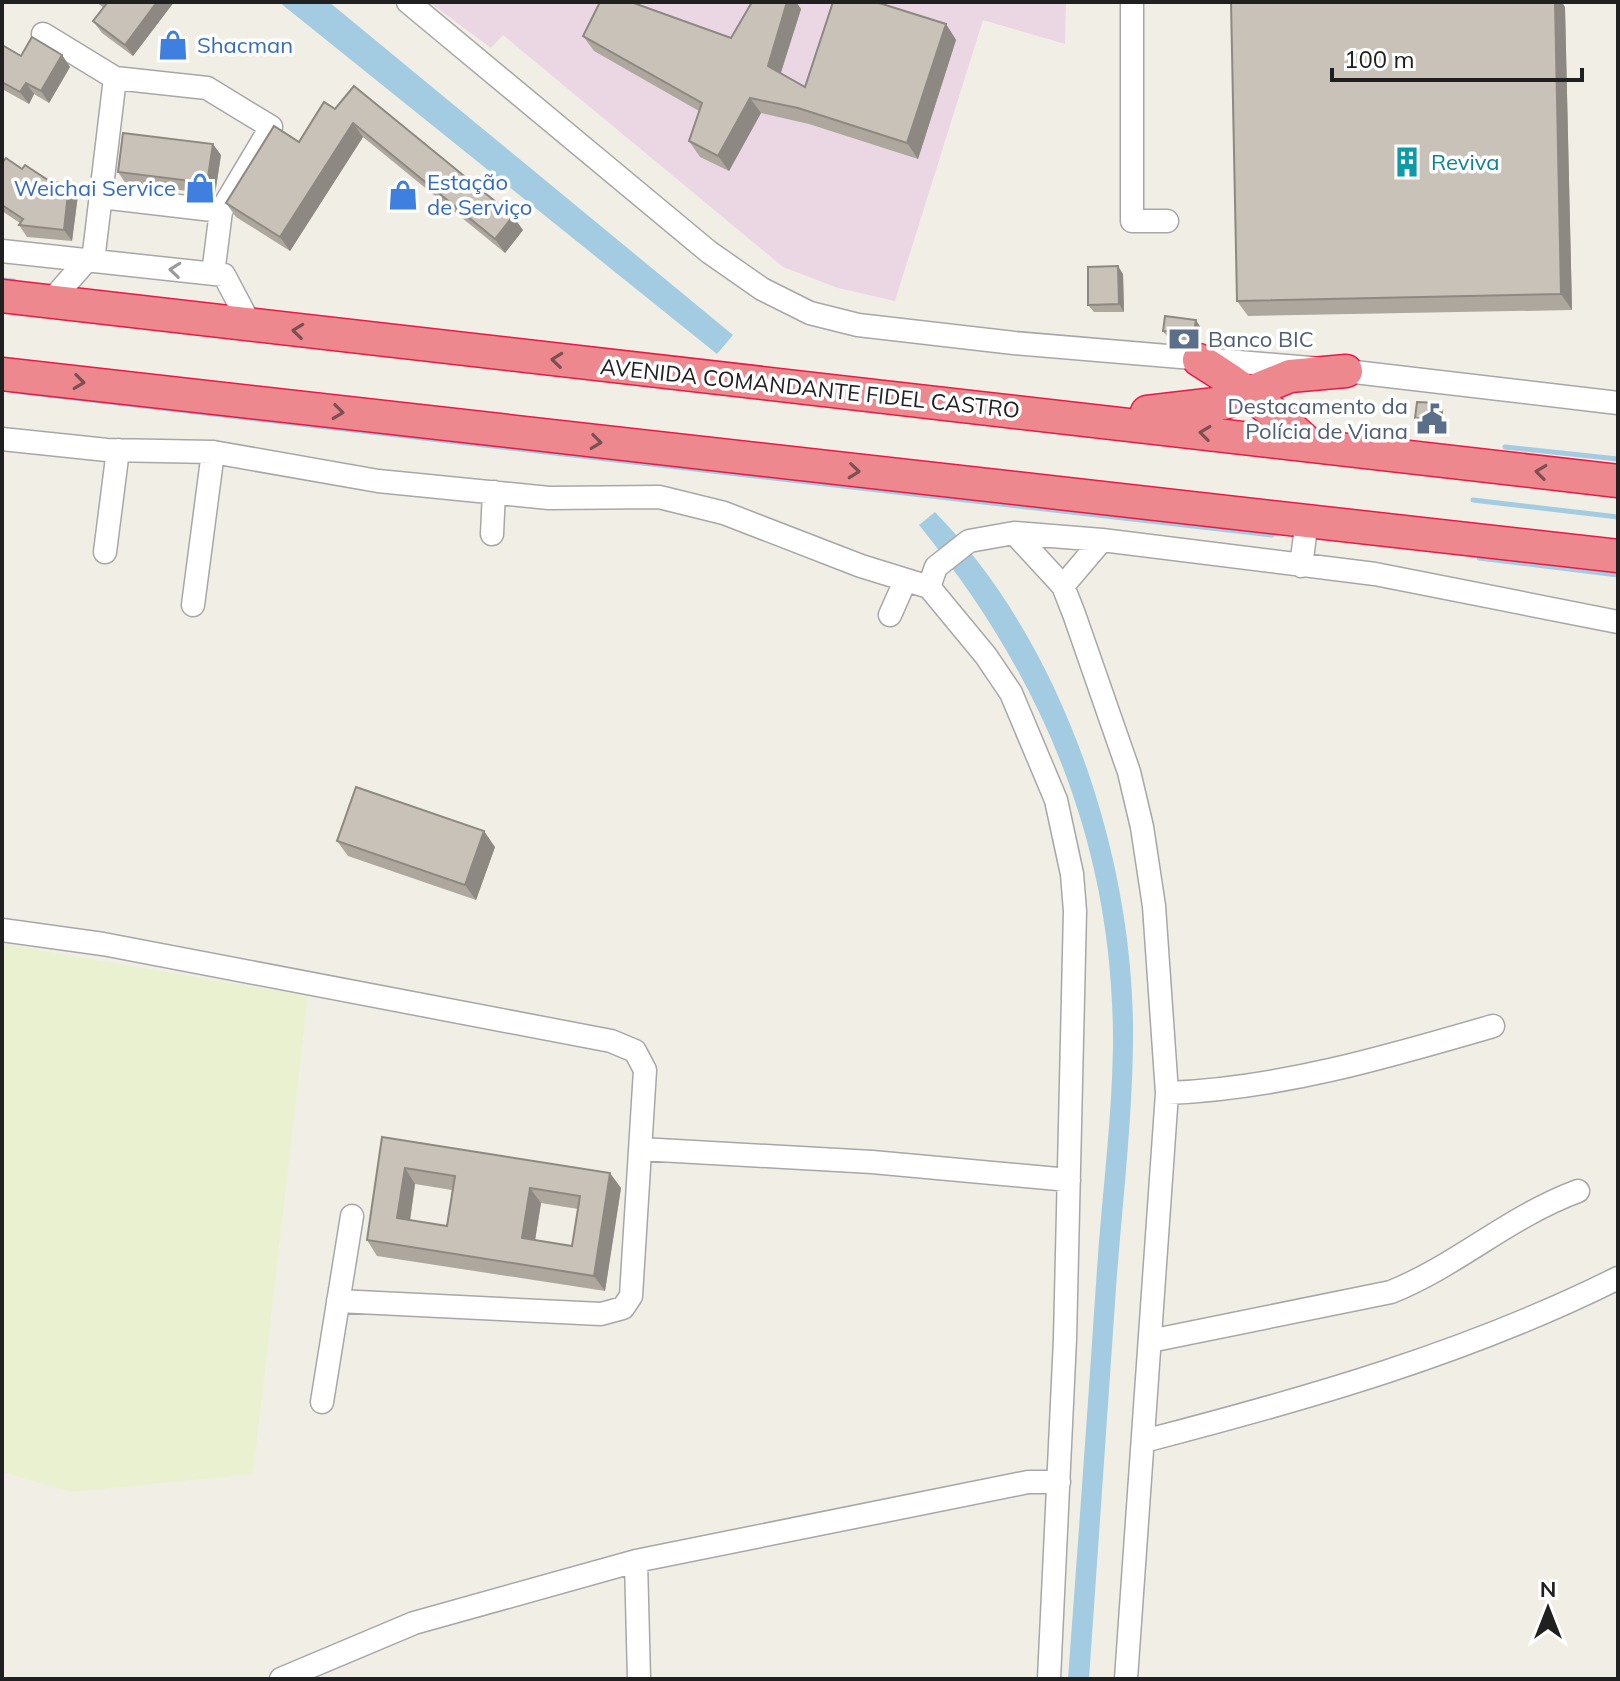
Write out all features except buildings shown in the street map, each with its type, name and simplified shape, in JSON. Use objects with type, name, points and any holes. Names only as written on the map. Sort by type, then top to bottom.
[{"type":"highway","name":"AVENIDA COMANDANTE FIDEL CASTRO","points":[[2,296],[1052,414],[1300,434],[1618,481]]},
{"type":"highway","points":[[1199,360],[1250,392],[1300,434]]},
{"type":"highway","points":[[1052,414],[1124,414],[1197,408],[1290,376],[1313,371],[1346,371]]},
{"type":"highway","points":[[1300,434],[1286,411],[1288,391],[1301,377],[1313,371]]},
{"type":"highway","points":[[2,374],[1618,556]]},
{"type":"street","points":[[408,2],[709,252],[762,289],[810,313],[858,325],[1199,360],[1346,371],[1618,403]]},
{"type":"street","points":[[1132,2],[1132,221],[1167,221]]},
{"type":"street","points":[[43,34],[115,78],[207,88],[271,127],[221,211],[213,274]]},
{"type":"street","points":[[50,302],[90,260],[115,78]]},
{"type":"street","points":[[101,197],[221,211]]},
{"type":"street","points":[[2,251],[224,275],[251,326]]},
{"type":"street","points":[[2,439],[118,450],[213,452],[378,481],[494,492],[591,508],[659,497],[724,513],[905,581],[933,577],[969,541],[1014,533],[1102,540],[1375,574],[1618,622]]},
{"type":"street","points":[[105,552],[118,450]]},
{"type":"street","points":[[193,605],[213,452]]},
{"type":"street","points":[[492,534],[494,492]]},
{"type":"street","points":[[1301,566],[1307,520]]},
{"type":"street","points":[[1014,533],[1063,586],[1129,772],[1142,827],[1154,906],[1167,1093],[1126,1679]]},
{"type":"street","points":[[1063,586],[1102,540]]},
{"type":"street","points":[[933,577],[1011,693],[1056,800],[1064,831],[1075,911],[1059,1482],[1049,1679]]},
{"type":"street","points":[[890,615],[905,581]]},
{"type":"street","points":[[2,930],[118,947],[611,1041],[635,1051],[645,1070],[631,1296],[623,1308],[601,1314],[338,1301]]},
{"type":"street","points":[[1167,1093],[1202,1092],[1371,1062],[1493,1026]]},
{"type":"street","points":[[641,1149],[872,1162],[1069,1180]]},
{"type":"street","points":[[1150,1341],[1391,1292],[1417,1282],[1525,1213],[1578,1191]]},
{"type":"street","points":[[322,1402],[352,1216]]},
{"type":"street","points":[[1144,1441],[1254,1412],[1484,1339],[1618,1278]]},
{"type":"street","points":[[281,1679],[414,1623],[636,1561],[1028,1482],[1059,1482]]},
{"type":"street","points":[[636,1561],[639,1679]]},
{"type":"shaded area","points":[[429,2],[1066,2],[1065,44],[983,20],[895,301],[838,288],[783,267],[503,35],[491,48]]},
{"type":"green space","points":[[2,944],[308,996],[253,1474],[71,1492],[2,1472]]},
{"type":"water","points":[[279,2],[329,2],[733,335],[717,354]]},
{"type":"water","points":[[935,512],[981,565],[1021,625],[1055,690],[1084,759],[1106,830],[1121,902],[1131,974],[1133,1044],[1129,1135],[1089,1679],[1068,1679],[1111,1102],[1113,1046],[1110,973],[1101,902],[1085,834],[1063,768],[1036,705],[1002,643],[963,583],[919,525]]},
{"type":"waterway","points":[[2,280],[14,281]]},
{"type":"waterway","points":[[21,392],[1272,535]]},
{"type":"waterway","points":[[1505,447],[1618,459]]},
{"type":"waterway","points":[[1473,500],[1618,517]]},
{"type":"waterway","points":[[1479,558],[1618,575]]},
{"type":"place","name":"Shacman","points":[[173,45]]},
{"type":"place","name":"Reviva","points":[[1407,162]]},
{"type":"place","name":"Weichai Service","points":[[200,188]]},
{"type":"place","name":"Estação de Serviço","points":[[403,195]]},
{"type":"place","name":"Banco BIC","points":[[1184,339]]},
{"type":"place","name":"Destacamento da Polícia de Viana","points":[[1432,419]]}]
